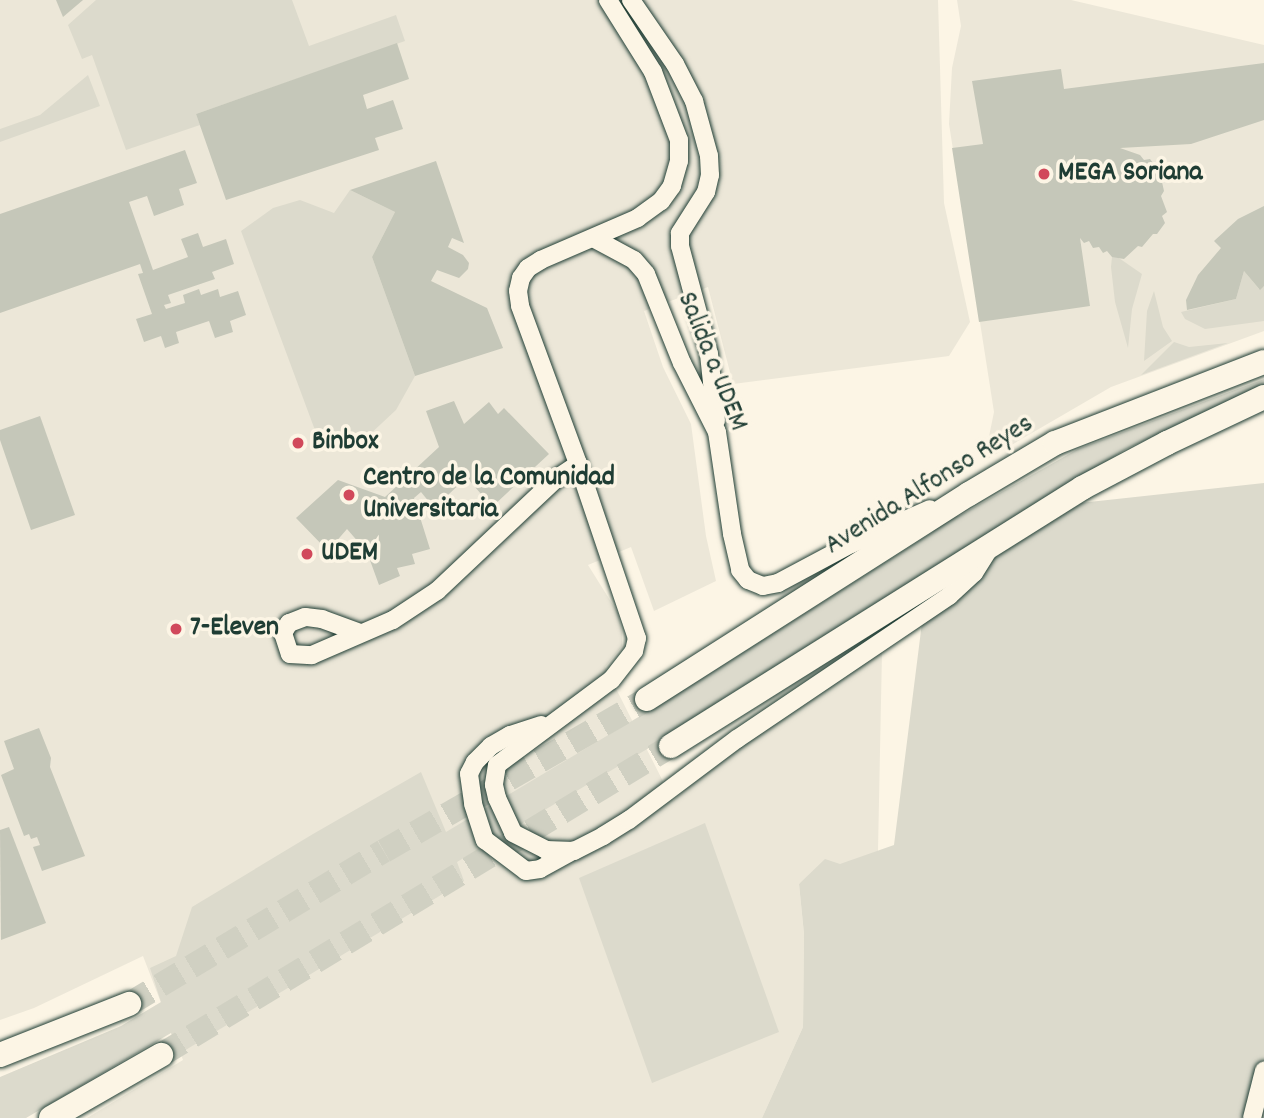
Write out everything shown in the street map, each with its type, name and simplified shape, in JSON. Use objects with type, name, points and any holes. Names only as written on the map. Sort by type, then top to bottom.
[{"type":"main road","name":"Avenida Alfonso Reyes","points":[[647,699],[969,494],[1079,432],[1264,362]]},
{"type":"main road","points":[[671,746],[1082,488],[1167,443],[1264,397]]},
{"type":"main road","points":[[0,1055],[129,1004]]},
{"type":"main road","points":[[51,1118],[161,1055]]},
{"type":"street","points":[[574,851],[546,850],[513,833],[494,785],[497,765],[502,759],[611,680],[634,651],[636,638],[579,464],[520,306],[518,291],[521,278],[534,264],[638,218],[661,201],[672,186],[679,161],[679,140],[653,72],[608,0]]},
{"type":"street","points":[[631,0],[676,64],[694,101],[709,156],[710,175],[706,192],[680,233],[680,246],[709,354],[717,432]]},
{"type":"street","name":"Salida a UDEM","points":[[595,239],[634,260],[646,274],[682,363],[717,432],[740,570],[753,583],[778,583],[851,544],[969,494]]},
{"type":"street","points":[[360,633],[393,620],[437,591],[556,480],[579,464]]},
{"type":"street","points":[[548,724],[528,727],[491,746],[475,762],[469,774],[472,804],[485,840],[526,871],[540,869],[629,820],[737,739],[949,596],[974,573],[992,545]]},
{"type":"street","points":[[1252,1118],[1264,1071]]},
{"type":"shaded area","name":"UDEM","points":[[0,0],[938,0],[944,203],[970,322],[949,356],[733,384],[708,287],[644,311],[663,367],[691,424],[706,536],[716,581],[654,611],[631,547],[588,565],[618,613],[622,633],[622,646],[605,667],[673,801],[722,756],[882,652],[878,851],[799,884],[804,934],[803,1027],[762,1118],[87,1118],[183,1060],[143,956],[34,1008],[0,1020]]},
{"type":"shaded area","points":[[96,0],[292,0],[309,46],[396,15],[405,41],[196,114],[200,125],[126,150],[92,55],[82,59],[68,25]]},
{"type":"shaded area","points":[[957,0],[1071,0],[1264,45],[1264,331],[1111,387],[984,461],[994,412],[949,124],[952,68],[961,26]]},
{"type":"shaded area","points":[[88,75],[100,106],[0,142],[0,129],[40,115]]},
{"type":"shaded area","points":[[350,190],[395,212],[372,257],[415,376],[396,410],[367,437],[355,435],[332,445],[327,437],[319,441],[241,231],[273,208],[300,200],[334,213]]},
{"type":"shaded area","points":[[1116,256],[1142,274],[1132,309],[1128,348],[1115,302],[1111,267],[1112,257]]},
{"type":"shaded area","points":[[1244,271],[1259,289],[1264,286],[1264,321],[1205,329],[1185,319],[1181,312],[1236,299]]},
{"type":"shaded area","points":[[1154,291],[1163,327],[1172,341],[1144,361],[1147,311]]},
{"type":"shaded area","points":[[1174,342],[1189,347],[1228,343],[1141,375]]},
{"type":"shaded area","points":[[1264,379],[1264,387],[1126,449],[1034,508],[1264,483],[1264,1118],[762,1118],[803,1027],[804,934],[799,884],[825,859],[840,864],[894,845],[928,575],[733,698],[457,862],[464,881],[179,1054],[171,1033],[26,1118],[0,1118],[0,1077],[121,1026],[161,1002],[150,968],[176,956],[192,907],[313,834],[421,772],[446,832],[687,688],[933,532],[935,518],[959,516],[1078,449]]},
{"type":"shaded area","points":[[705,823],[779,1032],[652,1083],[579,878]]},
{"type":"building","points":[[56,0],[83,0],[63,17]]},
{"type":"building","points":[[397,43],[409,79],[363,95],[367,109],[393,100],[403,129],[375,138],[379,150],[226,200],[196,114]]},
{"type":"building","points":[[1264,63],[1264,120],[1191,144],[1120,148],[1140,155],[1144,160],[1159,162],[1163,170],[1160,173],[1164,191],[1161,196],[1167,212],[1162,216],[1165,223],[1157,234],[1153,234],[1142,247],[1138,246],[1124,259],[1112,257],[1107,251],[1103,253],[1099,247],[1093,248],[1089,241],[1084,243],[1080,238],[1090,306],[979,322],[952,148],[983,144],[972,81],[1061,69],[1064,89]]},
{"type":"building","points":[[185,150],[197,183],[179,189],[184,205],[154,216],[147,196],[129,202],[153,270],[188,257],[181,239],[198,233],[203,247],[226,239],[234,264],[212,272],[215,279],[168,295],[171,303],[164,305],[166,309],[185,303],[183,295],[199,289],[201,295],[218,289],[220,297],[238,291],[246,315],[230,321],[233,332],[215,338],[209,321],[176,332],[179,343],[165,348],[161,336],[144,342],[136,319],[152,314],[138,274],[143,273],[140,264],[0,313],[0,214]]},
{"type":"building","points":[[436,161],[464,243],[452,238],[448,247],[463,255],[469,263],[468,269],[459,278],[437,270],[431,281],[487,308],[503,348],[415,376],[372,257],[395,212],[350,190]]},
{"type":"building","points":[[1264,206],[1264,286],[1260,290],[1244,271],[1236,299],[1187,310],[1186,300],[1198,275],[1221,248],[1214,241],[1238,219]]},
{"type":"building","name":"Centro de la Comunidad Universitaria","points":[[454,401],[464,424],[489,402],[498,414],[504,408],[549,454],[492,507],[453,461],[450,464],[464,480],[434,508],[421,492],[414,498],[430,549],[412,554],[415,564],[397,568],[400,576],[379,585],[367,552],[347,529],[328,551],[296,518],[338,480],[385,497],[439,447],[426,411]]},
{"type":"building","points":[[40,416],[75,515],[31,530],[0,440],[0,430]]},
{"type":"building","points":[[39,728],[51,758],[50,767],[85,856],[42,871],[33,847],[40,845],[37,837],[31,839],[29,834],[24,836],[1,775],[14,769],[4,741]]},
{"type":"building","points":[[9,827],[46,923],[1,940],[0,830]]},
{"type":"tunnel","points":[[129,1004],[384,851],[647,699]]},
{"type":"tunnel","points":[[161,1055],[671,746]]},
{"type":"place","name":"MEGA Soriana","points":[[1044,174]]},
{"type":"place","name":"Binbox","points":[[298,443]]},
{"type":"place","name":"Centro de la Comunidad Universitaria","points":[[349,495]]},
{"type":"place","name":"UDEM","points":[[307,554]]},
{"type":"place","name":"7-Eleven","points":[[176,629]]}]
